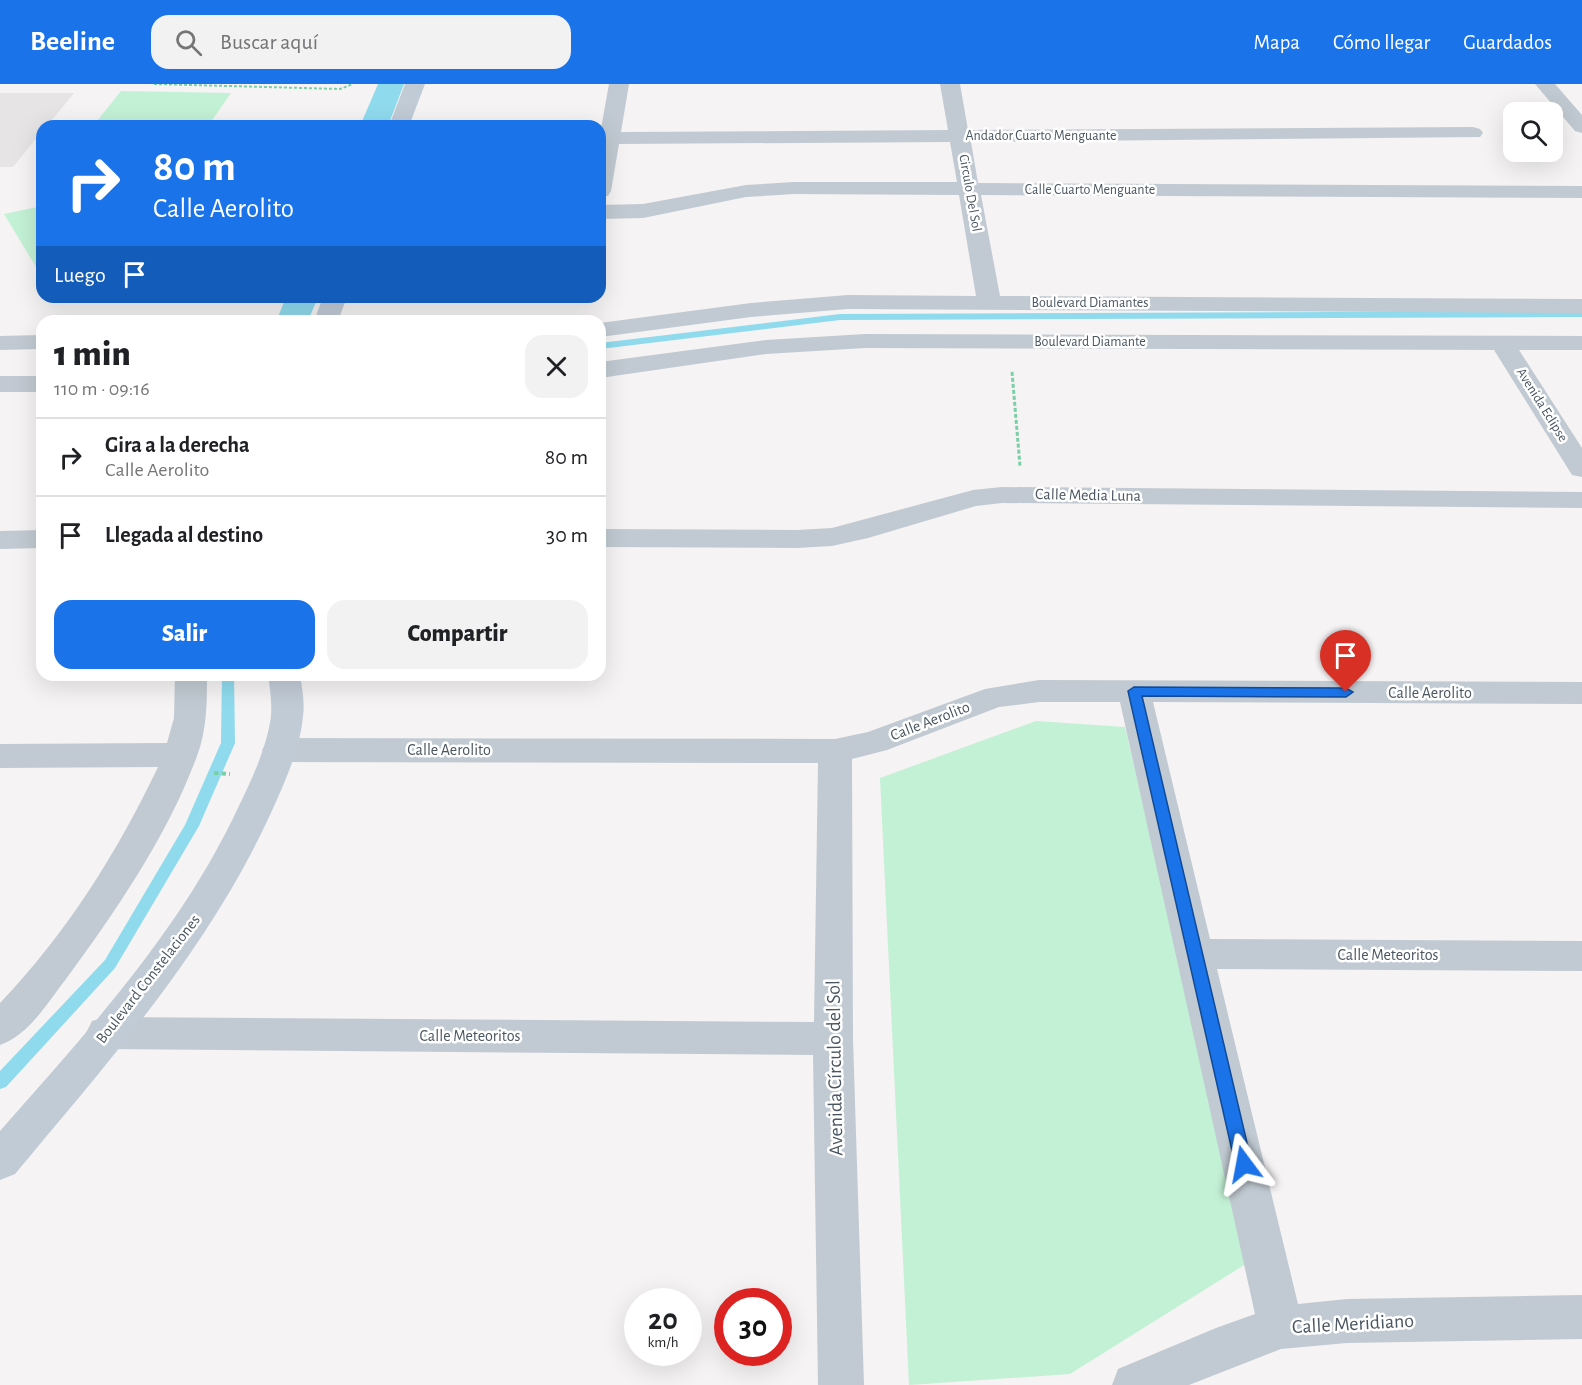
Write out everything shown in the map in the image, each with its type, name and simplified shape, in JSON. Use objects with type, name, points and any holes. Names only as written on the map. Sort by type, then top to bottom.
[{"type":"street","points":[[401,120],[415,84]]},
{"type":"street","points":[[606,156],[619,84]]},
{"type":"street","name":"Circulo Del Sol","points":[[950,84],[990,302]]},
{"type":"street","points":[[1545,84],[1579,120]]},
{"type":"street","name":"Andador Cuarto Menguante","points":[[609,138],[1473,133]]},
{"type":"street","name":"Calle Cuarto Menguante","points":[[606,212],[643,211],[672,207],[766,189],[1582,192]]},
{"type":"street","name":"Boulevard Diamantes","points":[[606,329],[805,305],[848,302],[1582,306]]},
{"type":"street","points":[[0,343],[36,342]]},
{"type":"street","name":"Boulevard Diamante","points":[[606,369],[817,342],[1582,343]]},
{"type":"street","name":"Avenida Eclipse","points":[[1502,342],[1582,469]]},
{"type":"street","points":[[0,384],[36,384]]},
{"type":"street","name":"Calle Media Luna","points":[[606,538],[797,539],[832,537],[858,532],[973,498],[1023,495],[1582,500]]},
{"type":"street","points":[[0,540],[36,539]]},
{"type":"street","points":[[0,1029],[31,996],[102,903],[150,820],[194,763],[190,718],[191,681]]},
{"type":"street","name":"Boulevard Constelaciones","points":[[0,1161],[157,972],[228,867],[254,812],[279,750],[287,715],[284,681]]},
{"type":"street","name":"Calle Aerolito","points":[[279,750],[835,751],[875,742],[996,697],[1040,691],[1582,693]]},
{"type":"street","points":[[1134,691],[1281,1327]]},
{"type":"street","name":"Avenida Círculo del Sol","points":[[835,751],[833,1039],[842,1385]]},
{"type":"street","points":[[0,756],[194,763]]},
{"type":"street","name":"Calle Meteoritos","points":[[1195,954],[1582,956]]},
{"type":"street","name":"Calle Meteoritos","points":[[106,1033],[833,1039]]},
{"type":"street","name":"Calle Meridiano","points":[[1135,1385],[1216,1350],[1281,1327],[1347,1322],[1582,1317]]},
{"type":"path","points":[[154,84],[340,89],[353,84]]},
{"type":"path","points":[[1009,342],[1023,495]]},
{"type":"path","points":[[194,763],[242,776]]},
{"type":"shaded area","points":[[0,93],[74,93],[52,120],[36,120],[36,138],[13,167],[0,167]]},
{"type":"green space","points":[[121,91],[231,93],[212,120],[98,120]]},
{"type":"green space","points":[[36,207],[36,267],[4,214]]},
{"type":"green space","points":[[1036,721],[1125,727],[1249,1262],[1070,1374],[909,1385],[880,778]]},
{"type":"waterway","points":[[376,120],[391,84]]},
{"type":"waterway","points":[[295,315],[300,303]]},
{"type":"waterway","points":[[606,345],[840,317],[1582,314]]},
{"type":"waterway","points":[[0,1082],[110,964],[192,826],[228,743],[228,681]]},
{"type":"route","points":[[1244,1164],[1134,691],[1346,692]]}]
